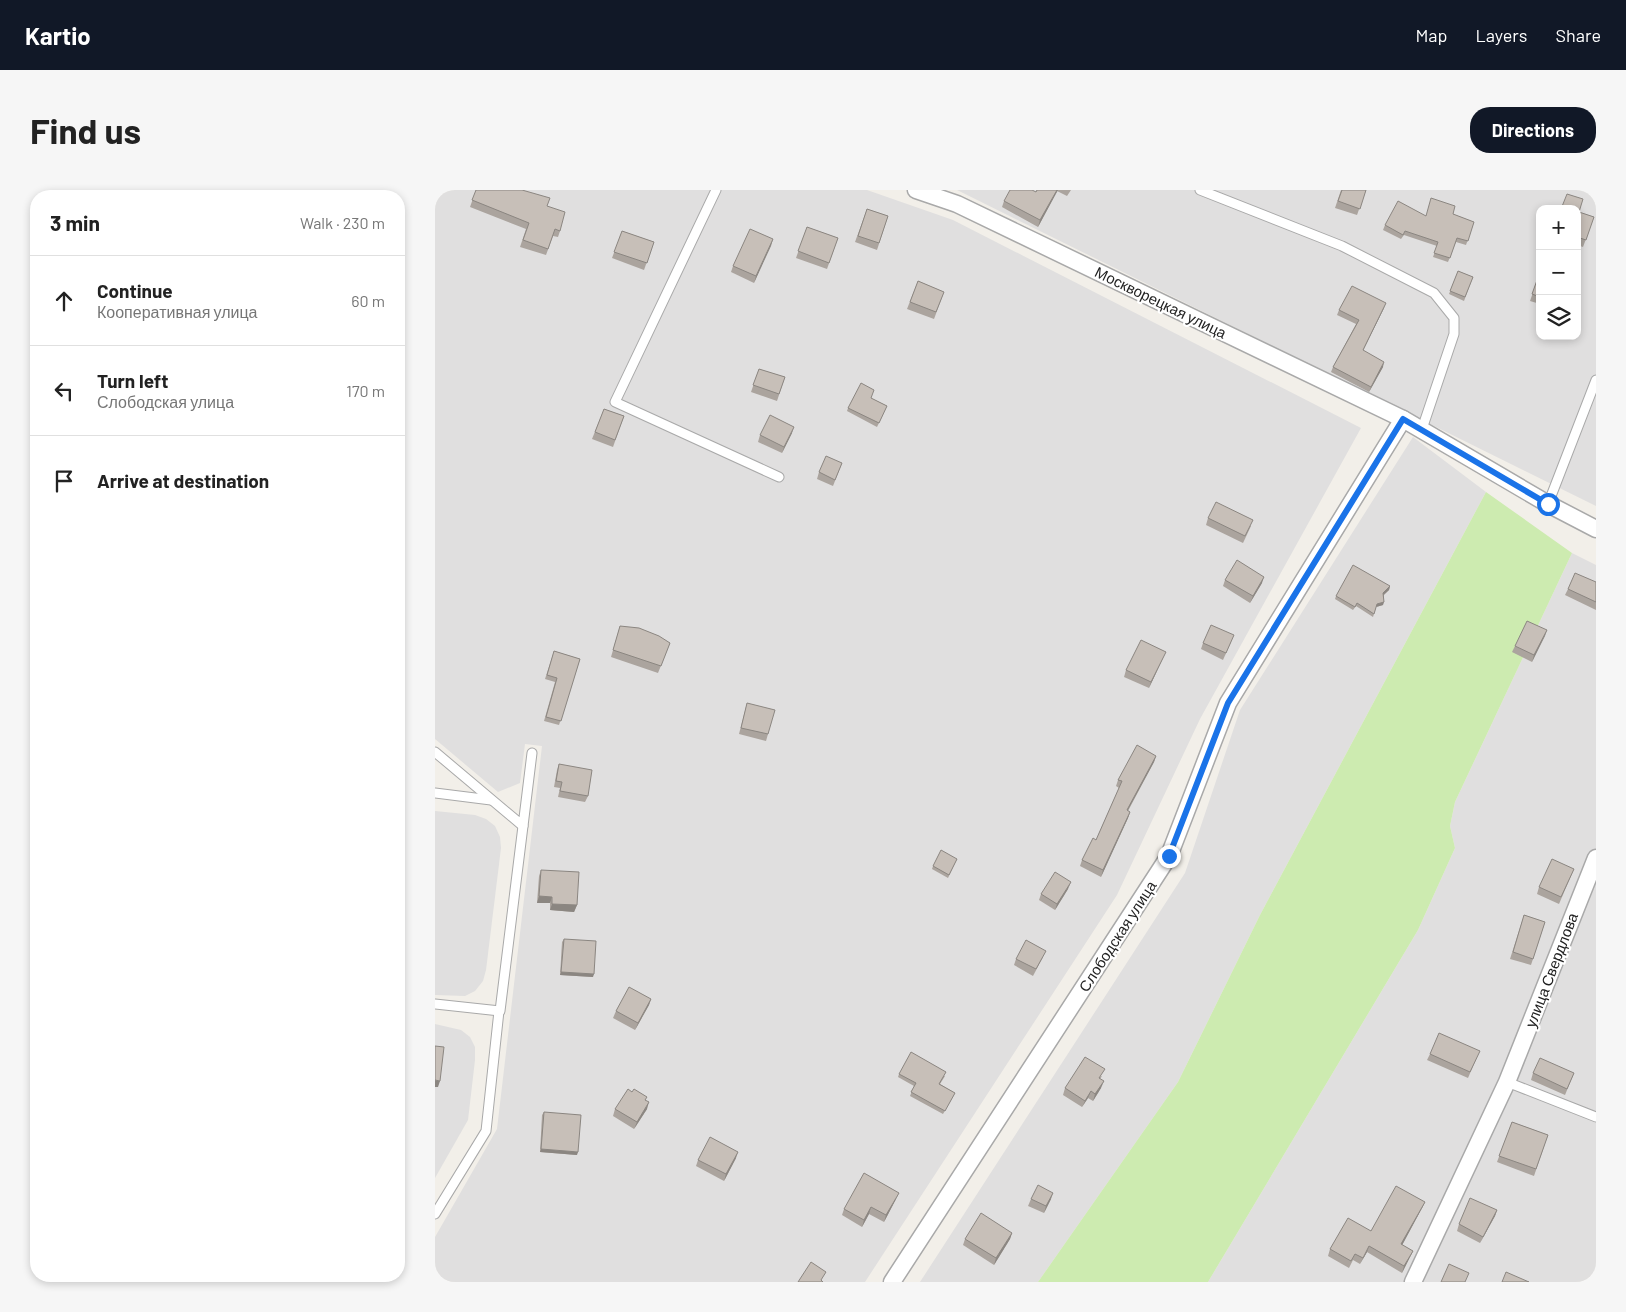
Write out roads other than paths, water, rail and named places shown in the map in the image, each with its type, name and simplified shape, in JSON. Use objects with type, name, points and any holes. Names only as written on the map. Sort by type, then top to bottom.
[{"type":"street","name":"Москворецкая улица","points":[[916,190],[957,204],[1403,419],[1548,504],[1596,529]]},
{"type":"street","name":"Слободская улица","points":[[893,1282],[1169,856],[1228,703],[1403,419]]},
{"type":"street","name":"улица Свердлова","points":[[1413,1282],[1507,1082],[1596,858]]},
{"type":"lane","points":[[716,190],[615,402],[779,477]]},
{"type":"lane","points":[[1200,190],[1342,246],[1434,293],[1454,318],[1454,334],[1422,430]]},
{"type":"lane","points":[[1548,504],[1596,380]]},
{"type":"lane","points":[[435,752],[523,826]]},
{"type":"lane","points":[[435,1214],[486,1131],[499,1011],[532,753]]},
{"type":"lane","points":[[435,793],[491,800]]},
{"type":"lane","points":[[435,1004],[499,1011]]},
{"type":"lane","points":[[1507,1082],[1596,1117]]}]
